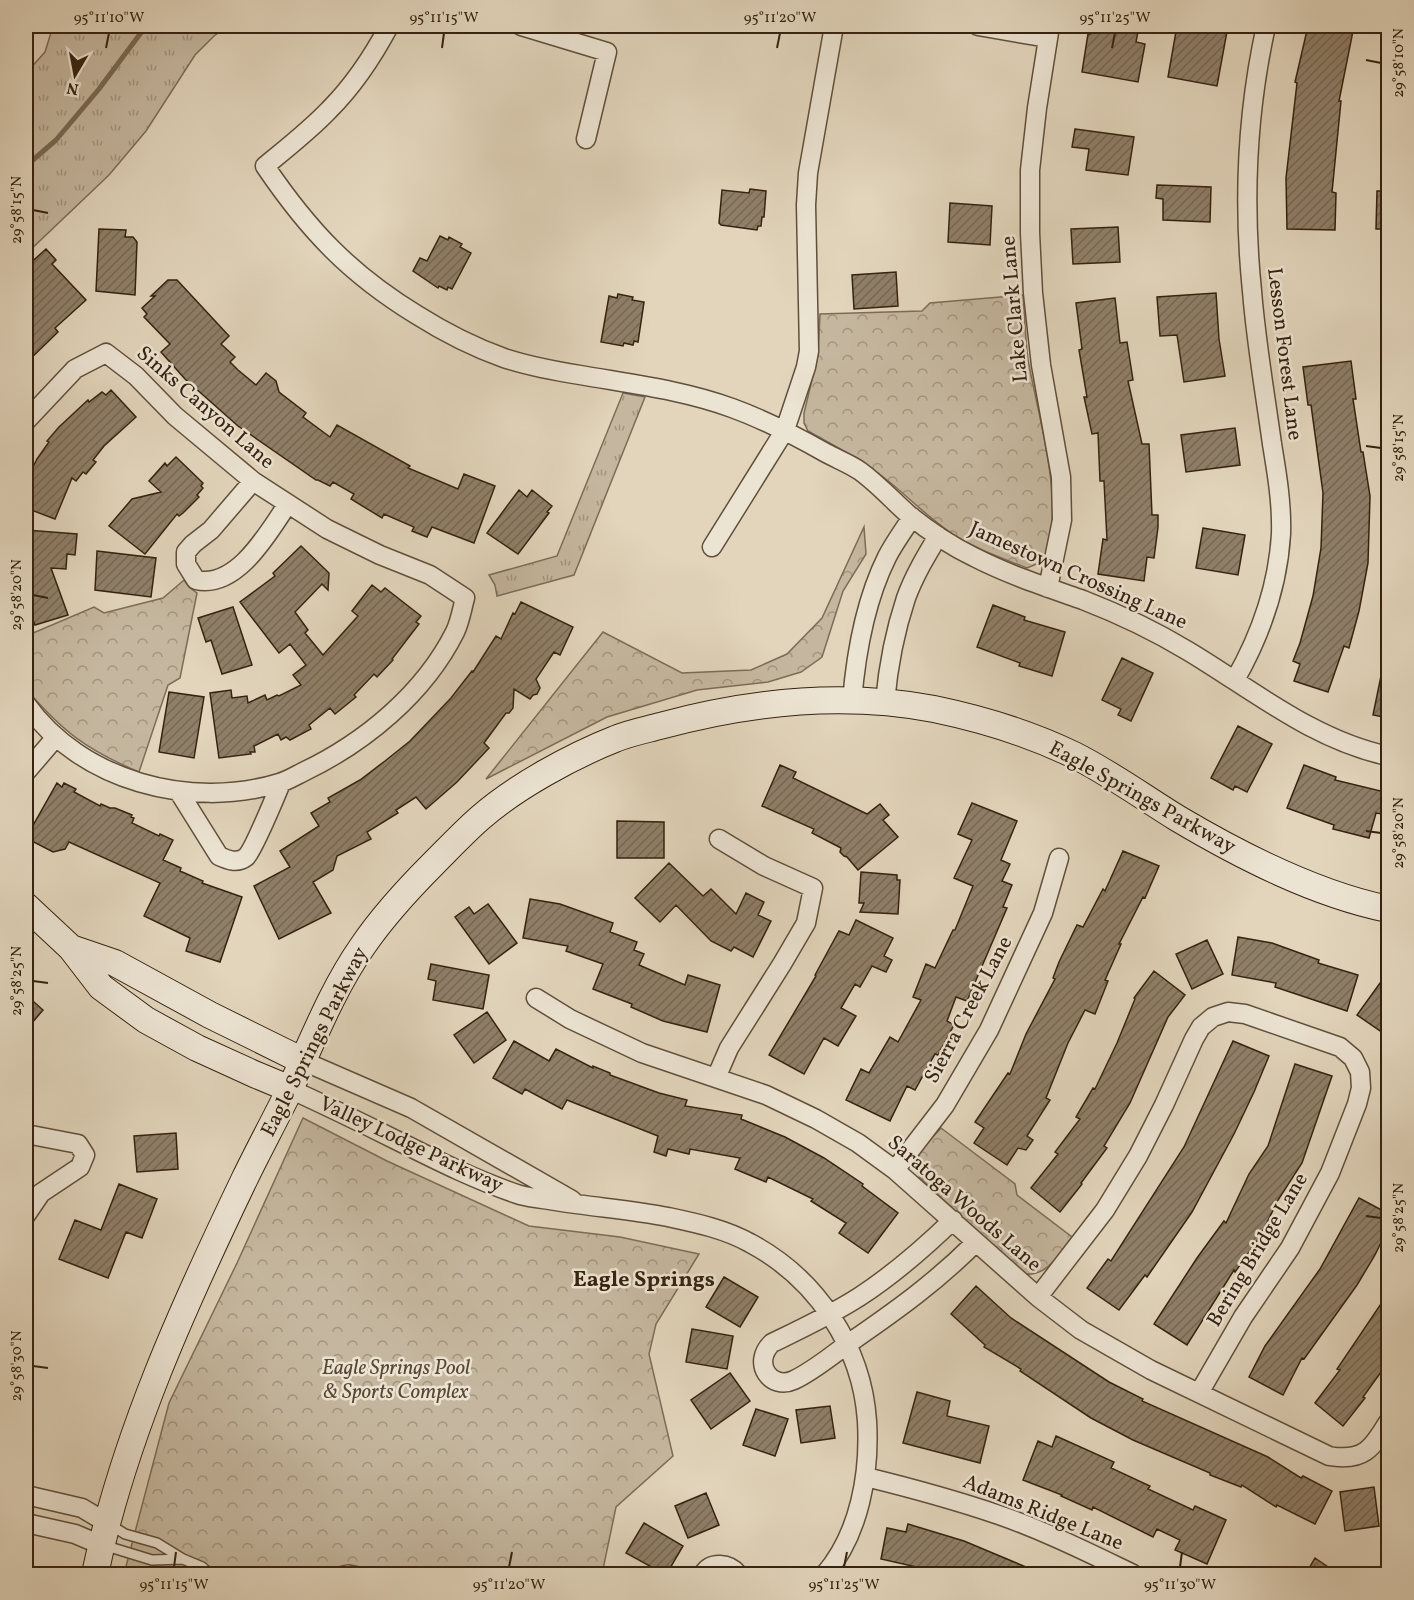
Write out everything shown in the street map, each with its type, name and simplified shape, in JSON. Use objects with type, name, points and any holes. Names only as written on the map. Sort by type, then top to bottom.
[{"type":"street","name":"Jamestown Crossing Lane","points":[[389,26],[353,83],[335,104],[266,166],[292,206],[326,245],[366,280],[416,315],[460,340],[506,359],[654,387],[699,398],[785,430],[859,471],[912,517],[973,557],[1134,622],[1186,650],[1288,716],[1336,740],[1389,756]]},
{"type":"street","points":[[521,26],[607,52],[586,139]]},
{"type":"street","points":[[712,547],[785,430],[806,367],[809,351],[806,205],[808,173],[834,26]]},
{"type":"street","points":[[978,26],[1049,32]]},
{"type":"street","name":"Lesson Forest Lane","points":[[1235,680],[1251,652],[1276,578],[1281,533],[1278,484],[1252,292],[1247,219],[1251,114],[1258,59],[1266,26]]},
{"type":"street","name":"Lake Clark Lane","points":[[1048,588],[1062,520],[1061,477],[1041,365],[1033,293],[1030,170],[1049,32]]},
{"type":"street","name":"Sinks Canyon Lane","points":[[26,421],[75,369],[106,353],[136,376],[175,416],[253,481],[288,505],[327,529],[380,555],[430,575],[465,597],[455,631],[426,678],[389,715],[356,742],[320,764],[280,783]]},
{"type":"street","points":[[253,481],[219,521],[186,552],[186,564],[196,580],[216,581],[229,575],[251,555],[288,505]]},
{"type":"street","points":[[852,701],[861,635],[874,587],[888,556],[912,517]]},
{"type":"street","points":[[885,702],[893,650],[906,598],[938,536]]},
{"type":"street","name":"Eagle Springs Parkway","points":[[95,1575],[104,1534],[140,1420],[170,1343],[210,1251],[332,998],[361,948],[403,894],[482,816],[525,786],[573,759],[618,737],[680,720],[783,702],[885,702],[934,709],[973,718],[1032,737],[1077,756],[1181,820],[1246,856],[1301,881],[1389,909]]},
{"type":"street","points":[[27,711],[56,737],[84,757],[113,773],[147,785],[178,792],[210,794],[244,791],[280,783]]},
{"type":"street","points":[[26,772],[56,737]]},
{"type":"street","points":[[178,792],[219,856],[229,861],[239,861],[248,856],[273,805],[280,783]]},
{"type":"street","points":[[716,1078],[729,1048],[806,923],[813,888],[764,866],[719,839]]},
{"type":"street","name":"Sierra Creek Lane","points":[[895,1170],[945,1105],[989,1030],[1043,913],[1059,858]]},
{"type":"street","name":"Valley Lodge Parkway","points":[[26,906],[71,948],[101,987],[146,1020],[197,1048],[290,1089],[475,1179],[523,1196],[667,1217],[713,1228],[750,1243],[784,1265],[813,1293],[830,1314],[855,1363],[865,1398],[868,1448],[866,1477],[860,1506],[848,1537],[825,1575]]},
{"type":"street","name":"Valley Lodge Parkway","points":[[71,948],[116,963],[210,1015],[303,1061],[411,1108],[581,1205]]},
{"type":"street","name":"Saratoga Woods Lane","points":[[536,998],[570,1019],[632,1049],[766,1095],[816,1119],[858,1143],[895,1170],[953,1220],[975,1243],[1081,1330],[1118,1352],[1198,1393],[1329,1456],[1344,1458],[1366,1452],[1375,1444],[1389,1422]]},
{"type":"street","name":"Bering Bridge Lane","points":[[1038,1297],[1095,1225],[1122,1183],[1160,1113],[1201,1027],[1213,1017],[1228,1012],[1245,1014],[1340,1047],[1353,1058],[1360,1072],[1361,1088],[1330,1173],[1290,1248],[1243,1317],[1198,1393]]},
{"type":"street","points":[[26,1134],[78,1144],[85,1155],[80,1167],[41,1193],[26,1215]]},
{"type":"street","points":[[953,1220],[896,1271],[830,1314],[772,1343],[765,1350],[762,1358],[768,1376],[784,1382],[792,1381],[915,1297],[950,1268],[975,1243]]},
{"type":"street","name":"Adams Ridge Lane","points":[[866,1477],[932,1493],[1000,1515],[1064,1541],[1133,1575]]},
{"type":"street","points":[[26,1495],[82,1508],[104,1534]]},
{"type":"street","points":[[26,1523],[75,1534],[104,1534]]},
{"type":"street","points":[[703,1575],[713,1565],[723,1565],[738,1575]]},
{"type":"lane","points":[[104,1534],[152,1560],[183,1559]]},
{"type":"lane","points":[[104,1534],[125,1534],[157,1543],[183,1559],[202,1567],[210,1575]]},
{"type":"lane","points":[[329,1575],[348,1570],[369,1575]]},
{"type":"green space","points":[[53,26],[229,26],[215,35],[195,55],[146,131],[109,175],[26,254],[26,73],[45,52]]},
{"type":"green space","points":[[1023,295],[1028,359],[1044,434],[1052,490],[1050,541],[1042,562],[1027,568],[975,547],[949,532],[878,473],[808,431],[804,423],[804,413],[818,355],[820,314],[922,311],[930,303]]},
{"type":"green space","points":[[623,393],[645,397],[574,575],[497,596],[495,585],[489,575],[557,556]]},
{"type":"green space","points":[[864,527],[866,554],[843,591],[822,657],[801,672],[768,682],[697,690],[607,717],[486,779],[603,632],[682,673],[751,670],[787,654],[822,618]]},
{"type":"green space","points":[[184,580],[197,593],[180,678],[168,685],[139,772],[105,756],[77,738],[52,717],[26,689],[26,636],[94,607],[104,613],[163,598]]},
{"type":"green space","name":"Eagle Springs Pool & Sports Complex","points":[[303,1118],[387,1161],[529,1226],[620,1237],[699,1254],[656,1324],[649,1354],[673,1456],[616,1507],[602,1574],[124,1574],[169,1403],[237,1263]]},
{"type":"green space","points":[[941,1128],[1015,1184],[1017,1195],[1072,1237],[1046,1268],[1032,1274],[1023,1274],[920,1178],[917,1170],[919,1156]]},
{"type":"building","points":[[1092,26],[1139,26],[1136,42],[1145,44],[1138,82],[1082,72],[1088,34]]},
{"type":"building","points":[[1177,26],[1228,26],[1217,86],[1168,77]]},
{"type":"building","points":[[1308,26],[1354,26],[1339,101],[1341,101],[1332,192],[1336,193],[1335,230],[1287,229],[1286,178],[1297,83],[1295,82]]},
{"type":"building","points":[[1075,129],[1134,137],[1128,175],[1086,170],[1089,149],[1072,147]]},
{"type":"building","points":[[1157,185],[1211,187],[1210,222],[1163,220],[1163,199],[1156,198]]},
{"type":"building","points":[[750,189],[766,191],[761,226],[758,226],[757,230],[721,225],[719,223],[722,190],[749,193]]},
{"type":"building","points":[[1377,191],[1389,191],[1389,229],[1376,229]]},
{"type":"building","points":[[950,203],[992,206],[990,245],[948,242]]},
{"type":"building","points":[[1118,227],[1120,262],[1073,264],[1071,229]]},
{"type":"building","points":[[99,229],[126,230],[125,237],[133,237],[137,242],[135,295],[96,291]]},
{"type":"building","points":[[440,236],[448,240],[449,237],[462,244],[460,247],[471,253],[452,289],[448,287],[447,290],[439,286],[438,288],[413,271],[420,258],[427,261]]},
{"type":"building","points":[[46,249],[56,260],[52,264],[86,300],[55,328],[58,332],[26,363],[26,267]]},
{"type":"building","points":[[896,272],[898,306],[854,309],[852,275]]},
{"type":"building","points":[[168,280],[177,280],[229,336],[221,344],[235,357],[230,362],[238,370],[256,385],[266,373],[276,381],[279,392],[306,413],[303,417],[330,437],[337,425],[410,466],[408,468],[458,489],[464,474],[495,486],[474,543],[432,527],[427,537],[412,531],[414,527],[384,514],[382,518],[351,499],[354,494],[333,482],[330,486],[316,480],[238,426],[185,379],[161,352],[170,344],[144,317],[147,314],[142,308]]},
{"type":"building","points":[[1216,293],[1219,339],[1225,376],[1184,382],[1177,335],[1160,336],[1157,297]]},
{"type":"building","points":[[618,294],[644,302],[638,342],[634,341],[633,345],[624,343],[623,346],[601,342],[609,296],[617,298]]},
{"type":"building","points":[[1115,298],[1120,343],[1127,342],[1133,380],[1128,381],[1142,444],[1149,444],[1152,515],[1158,515],[1154,558],[1147,557],[1144,581],[1098,574],[1103,539],[1107,540],[1104,481],[1100,481],[1098,433],[1092,434],[1084,397],[1087,397],[1079,350],[1082,349],[1076,303]]},
{"type":"building","points":[[1351,361],[1356,399],[1353,399],[1370,496],[1368,563],[1349,648],[1344,646],[1328,692],[1294,681],[1300,664],[1293,661],[1313,596],[1321,548],[1323,493],[1311,405],[1308,405],[1303,367]]},
{"type":"building","points":[[111,390],[136,417],[104,446],[93,460],[96,462],[86,474],[83,472],[76,481],[72,478],[55,519],[26,508],[26,481],[31,468],[49,442],[47,441],[88,400],[89,402],[102,392],[106,395]]},
{"type":"building","points":[[1235,428],[1240,465],[1186,472],[1181,435]]},
{"type":"building","points":[[176,457],[203,483],[201,486],[203,488],[197,495],[199,497],[183,513],[179,516],[177,514],[145,554],[109,526],[132,499],[161,492],[149,481],[165,463],[167,466]]},
{"type":"building","points":[[519,490],[527,497],[532,490],[552,506],[518,554],[487,533]]},
{"type":"building","points":[[1203,528],[1245,535],[1238,575],[1196,568]]},
{"type":"building","points":[[26,530],[77,534],[75,555],[67,554],[66,569],[51,568],[68,615],[35,625],[32,618],[26,620]]},
{"type":"building","points":[[301,546],[329,573],[328,590],[322,584],[295,612],[308,630],[305,633],[323,655],[358,616],[352,611],[372,585],[381,592],[385,588],[421,616],[416,622],[419,624],[393,660],[377,677],[374,674],[354,695],[356,697],[335,714],[330,708],[309,725],[311,729],[290,740],[286,737],[281,740],[278,734],[254,746],[255,752],[250,752],[251,754],[219,758],[210,693],[231,690],[232,698],[247,696],[248,703],[265,695],[267,700],[279,696],[301,685],[293,675],[306,665],[290,644],[279,653],[240,602],[275,576],[273,573]]},
{"type":"building","points":[[97,551],[156,558],[151,597],[95,590]]},
{"type":"building","points":[[521,602],[573,627],[560,655],[554,652],[536,679],[540,688],[537,694],[530,699],[514,689],[513,708],[506,713],[484,743],[489,748],[457,782],[426,809],[416,797],[396,810],[398,813],[367,832],[371,839],[337,856],[333,870],[313,882],[331,913],[279,939],[254,886],[290,867],[280,851],[319,826],[311,813],[330,802],[328,798],[360,780],[410,741],[451,698],[473,672],[496,636],[501,639],[513,613],[515,614]]},
{"type":"building","points":[[993,605],[1025,617],[1024,620],[1065,632],[1052,676],[1019,666],[1020,663],[977,647]]},
{"type":"building","points":[[233,607],[252,665],[222,674],[211,640],[206,642],[198,618]]},
{"type":"building","points":[[1122,658],[1153,673],[1131,721],[1118,715],[1121,709],[1102,700]]},
{"type":"building","points":[[1382,671],[1389,672],[1389,718],[1373,715]]},
{"type":"building","points":[[169,692],[204,697],[194,758],[159,752]]},
{"type":"building","points":[[1238,726],[1272,744],[1247,792],[1235,786],[1233,790],[1211,778]]},
{"type":"building","points":[[780,765],[796,772],[793,778],[867,814],[880,804],[889,815],[883,820],[898,837],[858,870],[840,852],[841,848],[812,833],[814,829],[762,806]]},
{"type":"building","points":[[1304,765],[1336,777],[1335,780],[1389,793],[1389,815],[1376,813],[1369,838],[1333,829],[1334,825],[1287,808]]},
{"type":"building","points":[[57,783],[62,787],[64,783],[76,789],[74,792],[100,806],[101,804],[132,815],[131,817],[134,818],[132,823],[173,840],[163,860],[181,868],[180,871],[203,881],[202,883],[242,897],[220,962],[186,951],[190,938],[144,916],[160,883],[69,842],[65,849],[53,852],[26,838]]},
{"type":"building","points":[[972,803],[1017,821],[1001,860],[1010,864],[1002,881],[1012,885],[1003,907],[1007,908],[967,1001],[956,997],[947,1021],[954,1025],[938,1055],[935,1054],[915,1090],[907,1086],[890,1121],[846,1100],[861,1069],[869,1073],[890,1037],[898,1042],[921,1000],[913,997],[926,964],[935,968],[955,930],[973,886],[954,878],[972,840],[958,834]]},
{"type":"building","points":[[617,821],[664,822],[664,858],[617,858]]},
{"type":"building","points":[[1123,851],[1159,866],[1145,898],[1143,897],[1119,944],[1121,944],[1105,980],[1108,981],[1095,1014],[1085,1010],[1068,1043],[1046,1098],[1050,1100],[1027,1136],[1033,1140],[1026,1150],[1018,1148],[1007,1165],[974,1143],[984,1128],[975,1122],[1008,1073],[1010,1074],[1026,1034],[1055,979],[1053,978],[1059,962],[1077,925],[1083,927],[1103,889],[1105,891]]},
{"type":"building","points":[[669,863],[703,896],[711,889],[736,914],[746,893],[764,902],[758,915],[771,921],[753,957],[734,947],[731,951],[711,941],[676,905],[660,922],[635,898]]},
{"type":"building","points":[[861,872],[897,875],[897,880],[900,880],[898,914],[860,912],[864,903],[859,903]]},
{"type":"building","points":[[530,899],[560,904],[613,923],[610,932],[637,942],[634,950],[644,954],[639,965],[685,985],[688,975],[720,985],[707,1032],[663,1021],[631,1007],[632,1004],[593,989],[603,964],[566,951],[568,946],[523,938]]},
{"type":"building","points":[[488,904],[517,943],[489,964],[455,917],[469,907],[474,914]]},
{"type":"building","points":[[856,920],[893,938],[884,956],[892,960],[886,972],[872,966],[860,987],[855,984],[841,1008],[856,1016],[838,1046],[824,1038],[804,1074],[769,1055],[816,976],[839,931],[849,935]]},
{"type":"building","points":[[1238,937],[1272,943],[1319,960],[1318,963],[1358,975],[1347,1011],[1275,987],[1276,983],[1232,975]]},
{"type":"building","points":[[1207,940],[1223,974],[1192,989],[1176,954]]},
{"type":"building","points":[[431,964],[489,975],[483,1009],[433,1000],[436,981],[428,979]]},
{"type":"building","points":[[1154,971],[1185,995],[1168,1017],[1130,1103],[1104,1146],[1107,1148],[1060,1212],[1031,1188],[1058,1154],[1055,1152],[1080,1119],[1076,1117],[1093,1088],[1095,1089],[1117,1043],[1134,998]]},
{"type":"building","points":[[1380,983],[1389,990],[1389,1037],[1357,1015]]},
{"type":"building","points":[[26,995],[43,1010],[26,1030]]},
{"type":"building","points":[[487,1012],[506,1040],[474,1063],[454,1035]]},
{"type":"building","points":[[514,1041],[549,1061],[556,1049],[593,1068],[593,1066],[610,1073],[610,1075],[659,1093],[687,1100],[685,1106],[742,1115],[741,1119],[785,1137],[824,1158],[863,1184],[862,1186],[898,1213],[868,1253],[839,1233],[846,1223],[811,1201],[813,1199],[768,1177],[766,1182],[735,1169],[740,1158],[690,1149],[689,1154],[668,1149],[666,1156],[654,1152],[658,1136],[567,1100],[562,1109],[525,1089],[522,1094],[493,1078]]},
{"type":"building","points":[[1233,1041],[1269,1056],[1254,1092],[1192,1212],[1147,1277],[1145,1275],[1119,1310],[1087,1288],[1108,1259],[1111,1261],[1184,1147]]},
{"type":"building","points":[[1295,1064],[1332,1076],[1302,1163],[1278,1200],[1260,1237],[1235,1272],[1234,1270],[1187,1345],[1154,1324],[1197,1258],[1224,1221],[1226,1223],[1249,1174],[1268,1146]]},
{"type":"building","points":[[176,1133],[178,1169],[137,1172],[134,1136]]},
{"type":"building","points":[[119,1184],[157,1199],[142,1238],[126,1232],[108,1278],[59,1259],[75,1220],[101,1230]]},
{"type":"building","points":[[1359,1198],[1389,1214],[1389,1226],[1357,1285],[1304,1359],[1302,1358],[1283,1395],[1249,1377],[1265,1346],[1320,1269]]},
{"type":"building","points":[[724,1277],[758,1297],[740,1327],[706,1307]]},
{"type":"building","points":[[976,1286],[1011,1318],[1109,1382],[1143,1399],[1142,1401],[1268,1457],[1301,1478],[1303,1476],[1332,1491],[1315,1524],[1277,1505],[1276,1507],[1242,1485],[1241,1487],[1210,1475],[1210,1473],[1133,1440],[1091,1418],[1020,1371],[1021,1369],[984,1347],[985,1345],[951,1314]]},
{"type":"building","points":[[1389,1292],[1389,1361],[1343,1426],[1315,1403],[1340,1370],[1337,1369]]},
{"type":"building","points":[[692,1329],[733,1336],[727,1369],[686,1362]]},
{"type":"building","points":[[730,1373],[750,1401],[711,1429],[691,1400]]},
{"type":"building","points":[[917,1392],[950,1401],[947,1416],[989,1426],[980,1463],[903,1443]]},
{"type":"building","points":[[830,1406],[835,1438],[801,1443],[796,1410]]},
{"type":"building","points":[[756,1409],[788,1419],[775,1456],[743,1445]]},
{"type":"building","points":[[1056,1436],[1114,1462],[1111,1468],[1150,1486],[1148,1489],[1193,1510],[1195,1506],[1226,1520],[1207,1564],[1175,1550],[1180,1540],[1157,1529],[1153,1537],[1093,1507],[1092,1510],[1023,1480],[1038,1441],[1052,1447]]},
{"type":"building","points":[[1374,1487],[1379,1526],[1345,1531],[1340,1492]]},
{"type":"building","points":[[706,1493],[719,1525],[688,1538],[675,1506]]},
{"type":"building","points":[[644,1523],[683,1546],[666,1575],[626,1553]]},
{"type":"building","points":[[908,1524],[964,1541],[1045,1575],[919,1575],[921,1568],[881,1559],[887,1528],[906,1532]]},
{"type":"building","points":[[1315,1558],[1340,1575],[1305,1575]]},
{"type":"waterway","points":[[26,166],[56,140],[99,89],[146,26]]},
{"type":"district","name":"Eagle Springs","points":[[644,1280]]}]
